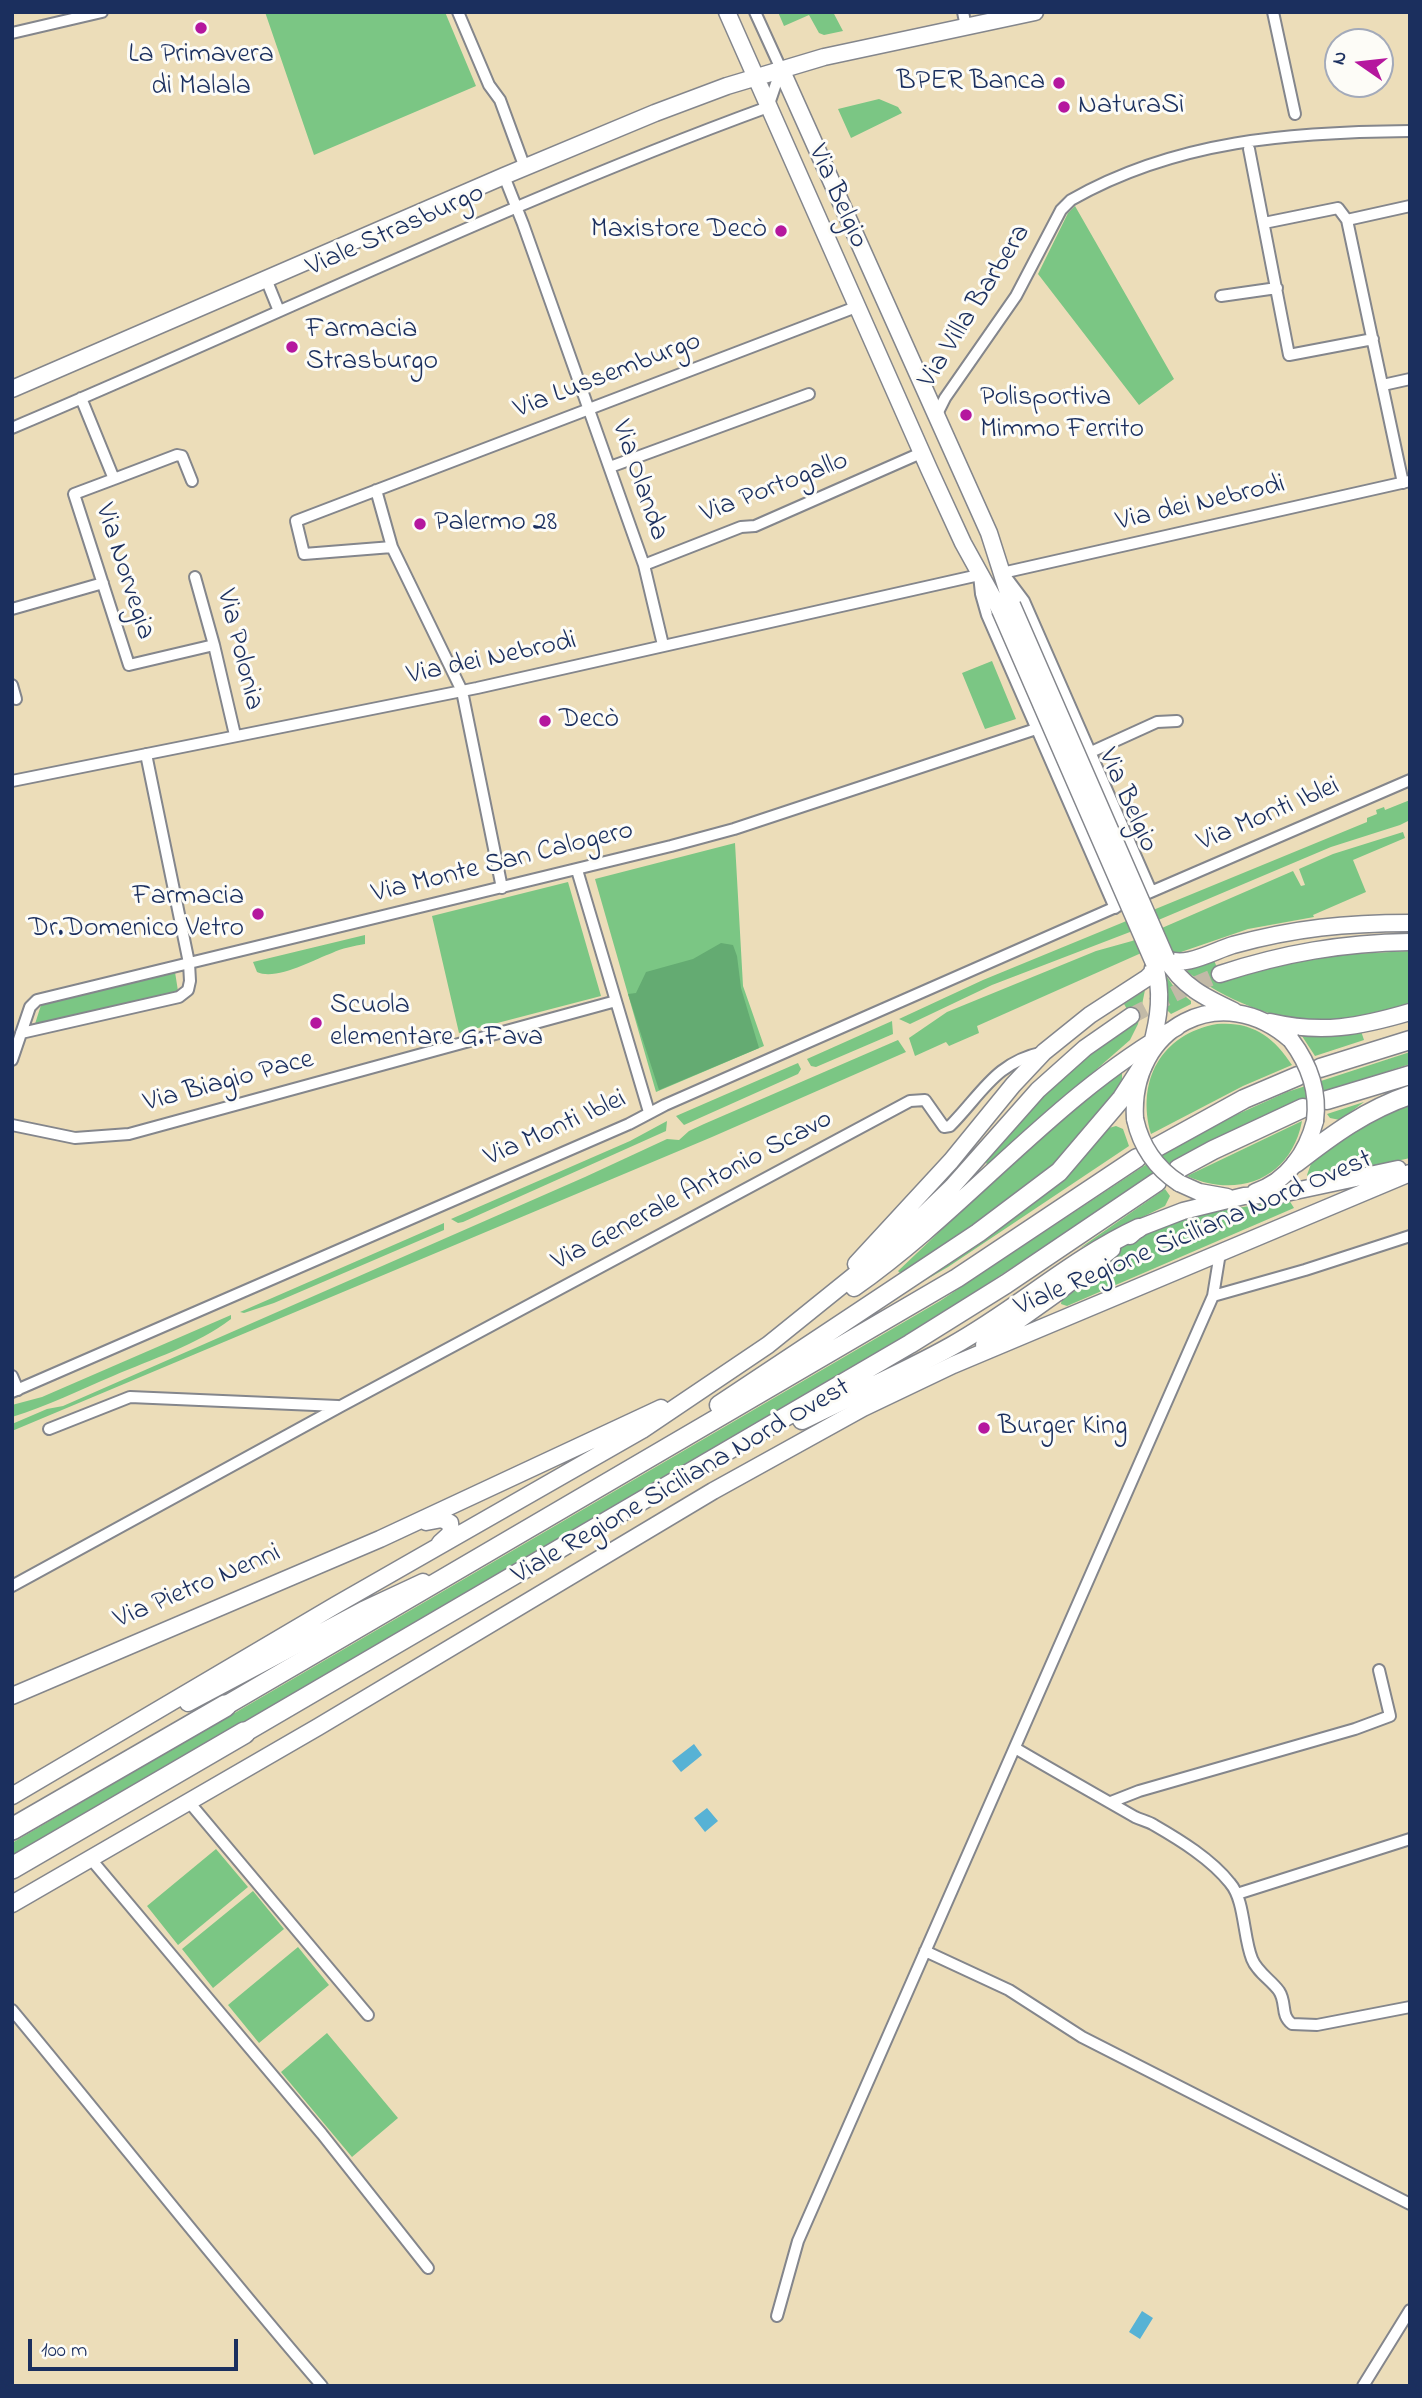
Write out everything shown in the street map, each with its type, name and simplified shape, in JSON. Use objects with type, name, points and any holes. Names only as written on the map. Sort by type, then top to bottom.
[{"type":"highway","points":[[12,1829],[225,1706]]},
{"type":"highway","points":[[12,1868],[244,1733]]},
{"type":"main road","points":[[1320,1068],[1410,1040]]},
{"type":"main road","points":[[590,1494],[978,1233],[1059,1172],[1122,1098],[1148,1053]]},
{"type":"main road","points":[[1327,1100],[1410,1075]]},
{"type":"main road","points":[[1157,1146],[1244,1100],[1298,1076]]},
{"type":"main road","points":[[1296,1163],[1358,1117],[1410,1095]]},
{"type":"main road","points":[[1179,1176],[1213,1150],[1309,1114]]},
{"type":"main road","name":"Viale Regione Siciliana Nord Ovest","points":[[225,1706],[957,1278],[1137,1158]]},
{"type":"main road","name":"Viale Regione Siciliana Nord Ovest","points":[[244,1733],[910,1344],[1006,1284],[1157,1182]]},
{"type":"main road","points":[[607,1522],[788,1427],[952,1346],[995,1320],[1090,1254],[1139,1228]]},
{"type":"street","points":[[12,33],[102,12]]},
{"type":"street","points":[[458,12],[489,85],[500,100],[525,168]]},
{"type":"street","name":"Via Belgio","points":[[727,12],[921,453],[979,575],[1006,608],[1160,961],[1160,997],[1148,1053]]},
{"type":"street","points":[[755,12],[781,69],[768,107]]},
{"type":"street","name":"Viale Strasburgo","points":[[12,389],[655,113],[755,77],[824,57],[964,20],[1035,12]]},
{"type":"street","points":[[1273,12],[1295,114]]},
{"type":"street","name":"Via Belgio","points":[[781,69],[989,533],[1002,573],[1006,608]]},
{"type":"street","name":"Viale Strasburgo","points":[[12,428],[674,141],[768,107]]},
{"type":"street","name":"Via Villa Barbera","points":[[936,416],[945,398],[1016,296],[1061,210],[1071,200],[1154,163],[1209,148],[1298,134],[1410,131]]},
{"type":"street","points":[[1249,149],[1289,355],[1373,339]]},
{"type":"street","name":"Via Olanda","points":[[504,176],[644,565],[663,645]]},
{"type":"street","points":[[1347,220],[1410,206]]},
{"type":"street","points":[[1264,223],[1338,208],[1347,220],[1406,482]]},
{"type":"street","points":[[266,279],[279,311]]},
{"type":"street","points":[[1221,296],[1277,288]]},
{"type":"street","name":"Via Lussemburgo","points":[[392,547],[304,554],[296,520],[856,307]]},
{"type":"street","points":[[870,338],[883,342],[893,335],[895,326]]},
{"type":"street","points":[[889,381],[892,371],[900,366],[914,369]]},
{"type":"street","points":[[1383,385],[1410,379]]},
{"type":"street","points":[[610,467],[809,394]]},
{"type":"street","name":"Via Norvegia","points":[[81,398],[114,478],[74,494],[129,665],[214,645]]},
{"type":"street","name":"Via Portogallo","points":[[644,565],[741,527],[755,526],[921,453]]},
{"type":"street","points":[[114,478],[177,455],[182,456],[192,481]]},
{"type":"street","name":"Via dei Nebrodi","points":[[1002,573],[1406,482]]},
{"type":"street","points":[[376,489],[392,547],[462,691],[502,888]]},
{"type":"street","name":"Via Belgio","points":[[1002,573],[1024,601],[1091,752],[1149,893]]},
{"type":"street","name":"Via Belgio","points":[[979,575],[987,615],[1116,907]]},
{"type":"street","name":"Via dei Nebrodi","points":[[12,781],[462,691],[979,575]]},
{"type":"street","name":"Via Polonia","points":[[195,577],[236,735]]},
{"type":"street","points":[[12,609],[103,583]]},
{"type":"street","points":[[12,685],[16,699]]},
{"type":"street","points":[[1091,752],[1157,722],[1177,720]]},
{"type":"street","name":"Via Monte San Calogero","points":[[12,1060],[30,1007],[37,1000],[577,870],[734,829],[1036,729]]},
{"type":"street","points":[[21,1033],[184,995],[190,981],[189,963],[146,754]]},
{"type":"street","name":"Via Monti Iblei","points":[[1149,893],[1410,780]]},
{"type":"street","points":[[577,870],[649,1112]]},
{"type":"street","name":"Via Monti Iblei","points":[[15,1391],[267,1283],[1116,907]]},
{"type":"street","points":[[822,1300],[951,1161],[1013,1085],[1044,1052],[1090,1015],[1147,978],[1160,961],[1180,962],[1258,938],[1320,926],[1410,923]]},
{"type":"street","points":[[1220,974],[1325,947],[1410,942]]},
{"type":"street","name":"Via Belgio","points":[[1160,961],[1194,991],[1251,1017]]},
{"type":"street","name":"Via Biagio Pace","points":[[12,1125],[75,1138],[129,1134],[617,1001]]},
{"type":"street","points":[[12,1797],[426,1554],[622,1443],[713,1383],[889,1264],[1040,1128],[1117,1063],[1148,1053],[1177,1027],[1204,1015],[1251,1017],[1291,1026],[1324,1029],[1356,1026],[1410,1012]]},
{"type":"street","points":[[768,1345],[892,1245],[935,1205],[1013,1116],[1063,1066],[1131,1016]]},
{"type":"street","points":[[953,1365],[1057,1293],[1139,1228],[1182,1211],[1244,1196],[1274,1183],[1296,1163],[1305,1150],[1309,1114],[1316,1096],[1313,1080],[1304,1059],[1291,1040],[1273,1026],[1251,1017]]},
{"type":"street","name":"Via Generale Antonio Scavo","points":[[12,1586],[341,1406],[911,1101],[925,1100],[937,1120],[944,1127],[950,1126],[997,1073],[1028,1055],[1044,1052]]},
{"type":"street","points":[[1148,1053],[1134,1096],[1135,1119],[1141,1140],[1152,1159],[1164,1172],[1179,1176],[1213,1195],[1281,1194],[1410,1166]]},
{"type":"street","name":"Viale Regione Siciliana Nord Ovest","points":[[12,1904],[713,1491],[863,1408],[953,1365],[1410,1173]]},
{"type":"street","points":[[1213,1296],[1410,1236]]},
{"type":"street","points":[[777,2316],[798,2241],[1213,1296],[1220,1253]]},
{"type":"street","points":[[12,1376],[15,1391]]},
{"type":"street","name":"Via Pietro Nenni","points":[[12,1696],[403,1528],[713,1383]]},
{"type":"street","points":[[48,1429],[130,1397],[341,1406]]},
{"type":"street","name":"Via Pietro Nenni","points":[[403,1528],[438,1519],[450,1523],[450,1535],[426,1554]]},
{"type":"street","points":[[143,1719],[195,1700],[373,1605],[496,1549]]},
{"type":"street","points":[[1111,1801],[1390,1716],[1379,1670]]},
{"type":"street","points":[[1014,1748],[1111,1801],[1136,1818],[1151,1823],[1205,1859],[1229,1881],[1237,1894],[1252,1961],[1279,1991],[1283,1999],[1284,2014],[1292,2024],[1317,2025],[1410,2007]]},
{"type":"street","points":[[189,1802],[369,2015]]},
{"type":"street","points":[[1237,1894],[1410,1839]]},
{"type":"street","points":[[90,1858],[322,2134],[428,2269]]},
{"type":"street","points":[[925,1951],[1009,1990],[1082,2037],[1410,2204]]},
{"type":"street","points":[[12,2010],[148,2174],[232,2281],[322,2386]]},
{"type":"street","points":[[1363,2386],[1410,2309]]},
{"type":"green space","points":[[265,12],[445,12],[476,86],[314,155]]},
{"type":"green space","points":[[778,12],[833,12],[843,31],[824,35],[819,33],[809,15],[784,26]]},
{"type":"green space","points":[[879,99],[898,107],[902,113],[851,138],[838,109]]},
{"type":"green space","points":[[1075,206],[1174,379],[1139,405],[1038,274],[1068,213]]},
{"type":"green space","points":[[992,661],[1016,719],[985,729],[962,673]]},
{"type":"green space","points":[[1410,800],[1410,820],[1400,825],[1331,847],[1130,932],[992,985],[910,1024],[899,1019],[983,980],[1367,822],[1367,818],[1377,814],[1376,810],[1384,807],[1385,810]]},
{"type":"green space","points":[[1403,832],[1405,838],[1353,860],[1366,892],[1313,915],[1314,917],[1248,929],[1181,952],[1173,953],[1166,942],[977,1026],[979,1033],[949,1046],[946,1042],[915,1056],[909,1038],[947,1012],[1096,951],[1132,941],[1293,871],[1301,886],[1305,885],[1299,869],[1333,854]]},
{"type":"green space","points":[[735,843],[743,986],[764,1046],[656,1092],[595,879]]},
{"type":"green space","points":[[568,882],[601,996],[459,1033],[432,916]]},
{"type":"green space","points":[[365,935],[365,944],[340,950],[284,972],[257,972],[253,962]]},
{"type":"green space","points":[[721,943],[733,945],[737,956],[741,988],[759,1048],[659,1090],[628,994],[636,993],[646,972],[693,959]]},
{"type":"green space","points":[[1410,951],[1410,1004],[1371,1016],[1331,1022],[1292,1019],[1254,1008],[1218,991],[1186,971],[1214,960],[1222,981],[1305,959]]},
{"type":"green space","points":[[175,972],[178,991],[35,1024],[41,1005]]},
{"type":"green space","points":[[1165,974],[1174,987],[1191,1001],[1191,1004],[1171,1014],[1167,1010]]},
{"type":"green space","points":[[1145,990],[1138,1024],[1130,1040],[987,1165],[986,1162],[1038,1101],[1073,1067],[1134,1021],[1124,1004]]},
{"type":"green space","points":[[892,1021],[893,1034],[816,1067],[811,1066],[807,1059]]},
{"type":"green space","points":[[1217,1024],[1241,1025],[1261,1033],[1278,1046],[1292,1065],[1243,1086],[1151,1134],[1147,1096],[1157,1063],[1181,1038],[1197,1029]]},
{"type":"green space","points":[[1361,1031],[1364,1040],[1315,1056],[1302,1036],[1338,1036]]},
{"type":"green space","points":[[898,1040],[906,1052],[712,1137],[12,1431],[12,1424],[47,1409],[63,1406],[667,1139],[679,1140],[689,1131],[704,1124]]},
{"type":"green space","points":[[1410,1052],[1410,1064],[1291,1103],[1170,1164],[920,1328],[12,1858],[12,1843],[940,1301],[1162,1154],[1287,1092]]},
{"type":"green space","points":[[798,1063],[801,1069],[798,1074],[684,1125],[676,1116]]},
{"type":"green space","points":[[1122,1070],[1122,1080],[1116,1090],[1065,1158],[977,1226],[901,1274],[898,1271],[1032,1144]]},
{"type":"green space","points":[[1364,1102],[1340,1120],[1330,1118],[1327,1114]]},
{"type":"green space","points":[[1410,1104],[1410,1158],[1311,1180],[1307,1175],[1312,1161],[1374,1117]]},
{"type":"green space","points":[[667,1121],[666,1131],[463,1222],[458,1223],[451,1219],[630,1141]]},
{"type":"green space","points":[[1302,1121],[1296,1141],[1287,1157],[1260,1179],[1225,1185],[1206,1183],[1187,1176]]},
{"type":"green space","points":[[1116,1126],[1123,1129],[1129,1146],[948,1267],[905,1292],[1050,1188],[1076,1166],[1109,1128]]},
{"type":"green space","points":[[1165,1189],[1170,1196],[1165,1206],[1080,1248]]},
{"type":"green space","points":[[1289,1200],[1294,1208],[1067,1306],[1061,1304],[1062,1297],[1103,1262],[1147,1232],[1206,1213]]},
{"type":"green space","points":[[444,1223],[444,1230],[274,1303],[240,1312]]},
{"type":"green space","points":[[231,1315],[231,1319],[218,1328],[189,1344],[12,1417],[12,1405],[42,1397]]},
{"type":"green space","points":[[216,1849],[248,1887],[178,1945],[147,1906]]},
{"type":"green space","points":[[253,1891],[284,1929],[213,1988],[182,1949]]},
{"type":"green space","points":[[298,1947],[329,1985],[259,2043],[228,2005]]},
{"type":"green space","points":[[327,2033],[398,2118],[352,2157],[281,2072]]},
{"type":"water","points":[[694,1744],[702,1755],[681,1772],[672,1761]]},
{"type":"water","points":[[707,1808],[718,1821],[705,1832],[694,1818]]},
{"type":"water","points":[[1142,2311],[1153,2318],[1140,2339],[1129,2332]]},
{"type":"tunnel","points":[[1131,1016],[1220,974]]},
{"type":"place","name":"La Primavera di Malala","points":[[201,28]]},
{"type":"place","name":"BPER Banca","points":[[1059,83]]},
{"type":"place","name":"NaturaSì","points":[[1064,107]]},
{"type":"place","name":"Maxistore Decò","points":[[781,231]]},
{"type":"place","name":"Farmacia Strasburgo","points":[[292,347]]},
{"type":"place","name":"Polisportiva Mimmo Ferrito","points":[[966,415]]},
{"type":"place","name":"Palermo 28","points":[[420,524]]},
{"type":"place","name":"Decò","points":[[545,721]]},
{"type":"place","name":"Farmacia Dr.Domenico Vetro","points":[[258,914]]},
{"type":"place","name":"Scuola elementare G.Fava","points":[[316,1023]]},
{"type":"place","name":"Burger King","points":[[984,1428]]}]
